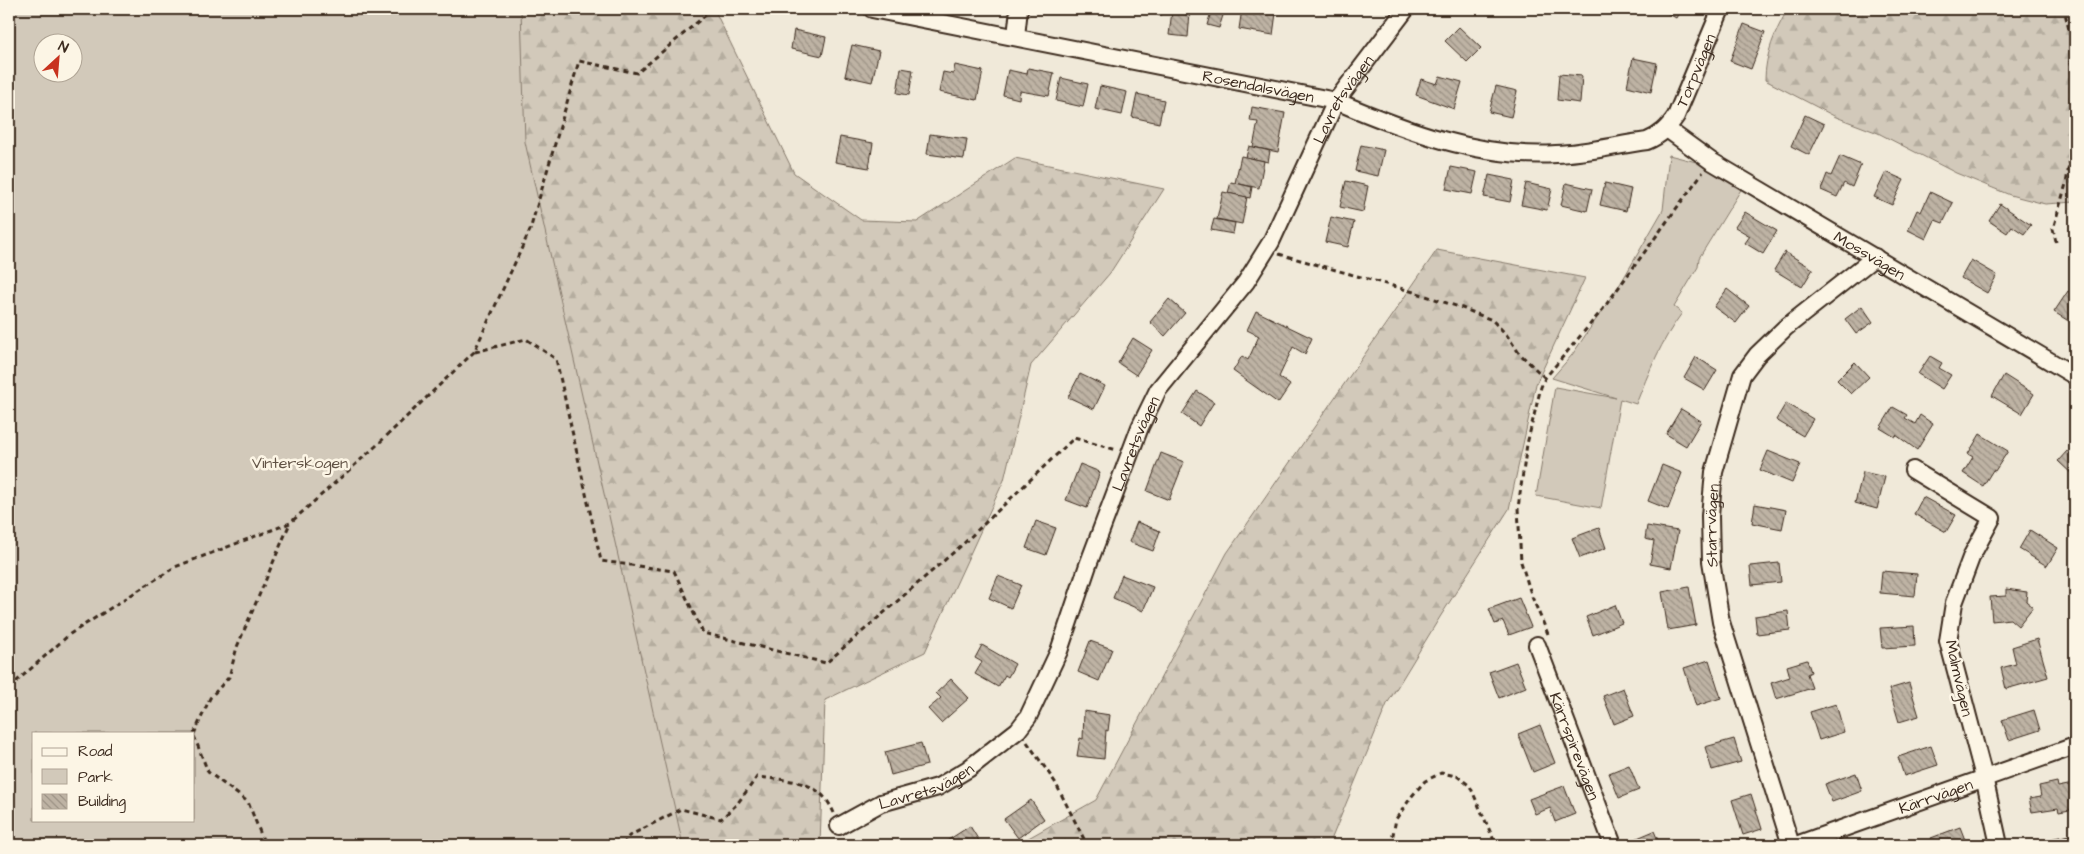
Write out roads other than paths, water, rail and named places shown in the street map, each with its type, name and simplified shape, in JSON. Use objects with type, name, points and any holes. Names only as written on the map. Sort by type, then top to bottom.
[{"type":"street","name":"Rosendalsvägen","points":[[872,9],[1016,36],[1336,101],[1372,116],[1462,145],[1518,154],[1557,154],[1647,141],[1659,136],[1667,129]]},
{"type":"street","points":[[1016,36],[1019,9]]},
{"type":"street","name":"Lavretsvägen","points":[[840,826],[881,804],[938,787],[968,768],[1018,730],[1028,717],[1060,651],[1088,565],[1140,427],[1158,390],[1246,282],[1271,242],[1336,101],[1406,9]]},
{"type":"street","name":"Torpvägen","points":[[1667,129],[1676,116],[1721,9]]},
{"type":"street","name":"Mossvägen","points":[[1667,129],[1711,161],[2075,376]]},
{"type":"street","name":"Starrvägen","points":[[1791,845],[1721,622],[1711,561],[1710,516],[1714,472],[1742,375],[1747,368],[1757,355],[1785,328],[1875,257]]},
{"type":"street","name":"Malmvägen","points":[[1913,470],[1992,518],[1972,555],[1954,603],[1948,641],[1984,777],[1999,845]]},
{"type":"street","name":"Kärrspirevägen","points":[[1537,646],[1613,845]]},
{"type":"street","name":"Kärrvägen","points":[[1796,845],[2075,746]]},
{"type":"park label","name":"Vinterskogen","points":[[300,462]]}]
